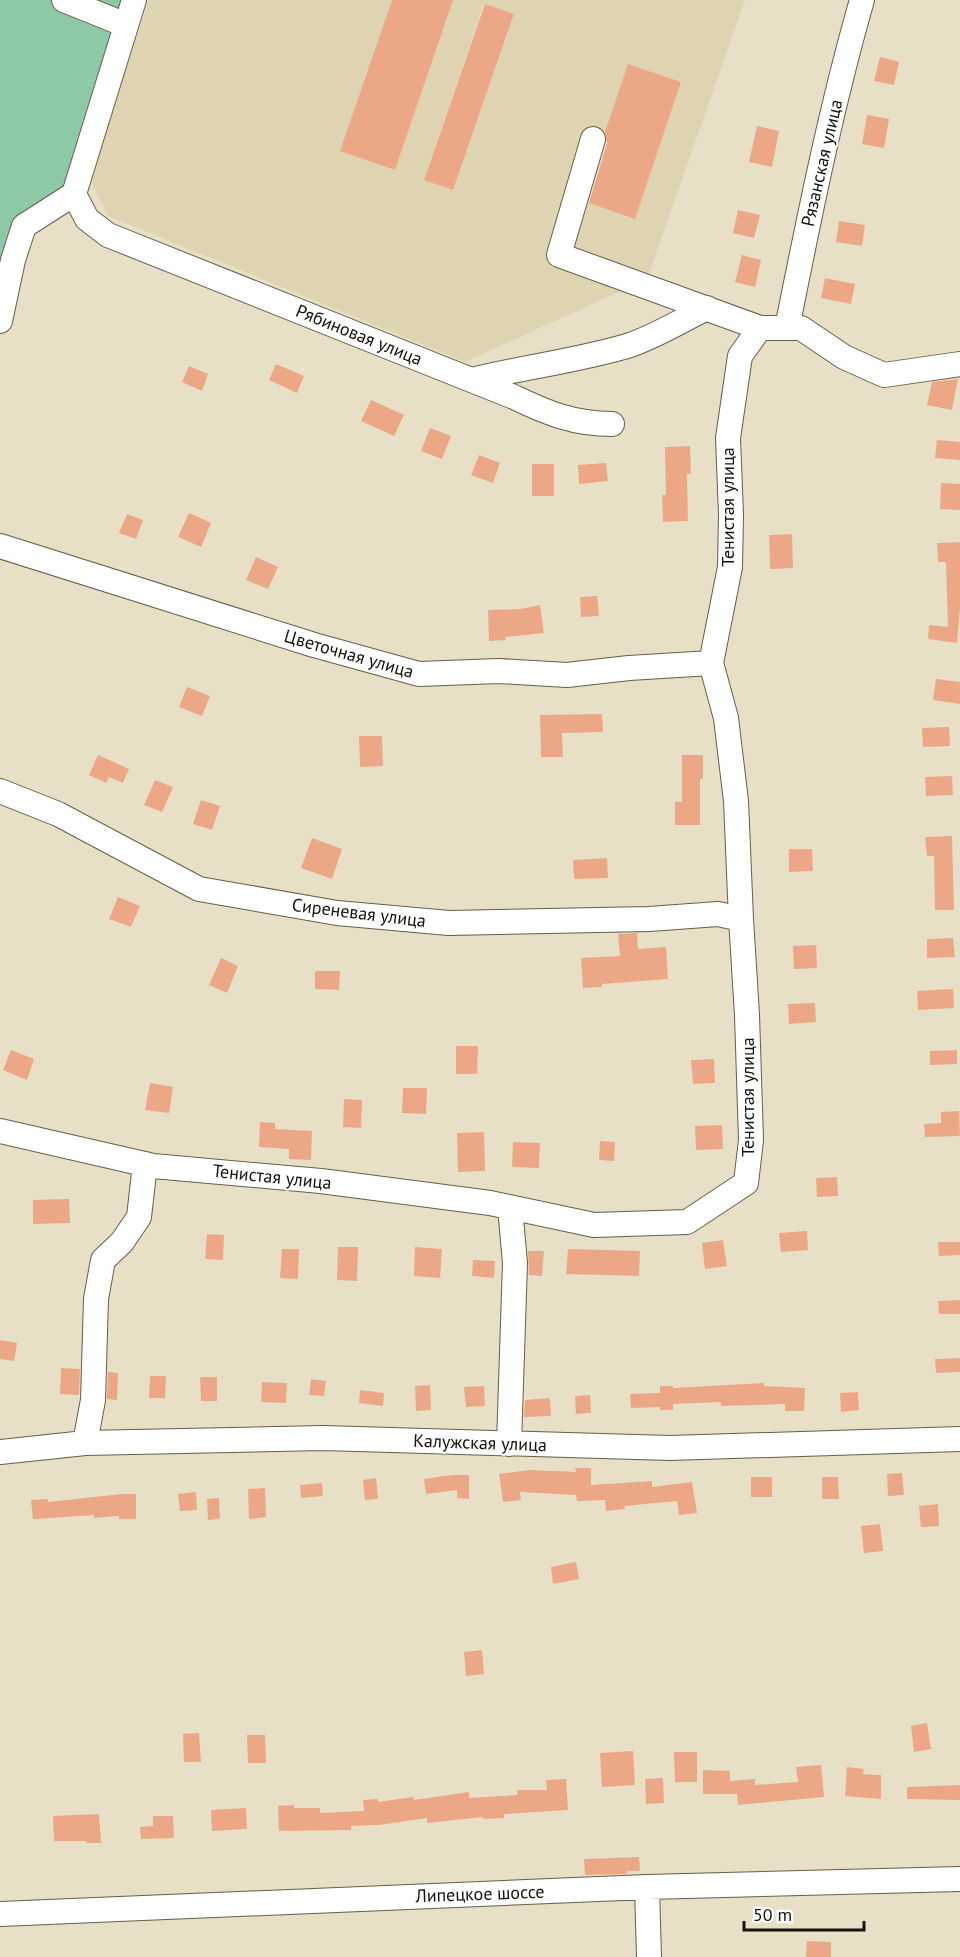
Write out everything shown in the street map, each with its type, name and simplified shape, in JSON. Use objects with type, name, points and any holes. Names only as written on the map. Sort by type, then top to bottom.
[{"type":"street","points":[[64,0],[126,25]]},
{"type":"street","points":[[0,321],[10,231],[24,226],[74,194],[134,0]]},
{"type":"street","name":"Рязанская улица","points":[[787,328],[844,64],[862,0]]},
{"type":"street","points":[[593,139],[559,255],[760,328],[801,328],[844,357],[884,375],[960,364]]},
{"type":"street","name":"Рябиновая улица","points":[[74,194],[87,219],[108,236],[472,380],[549,414],[592,424],[612,424]]},
{"type":"street","points":[[472,380],[504,372],[569,362],[630,345],[707,308]]},
{"type":"street","name":"Тенистая улица","points":[[0,1131],[145,1164],[321,1181],[510,1207],[594,1225],[687,1222],[746,1183],[751,1140],[742,901],[735,791],[726,718],[711,663],[730,567],[728,438],[740,356],[760,328]]},
{"type":"street","name":"Цветочная улица","points":[[0,546],[314,645],[419,674],[499,671],[567,675],[711,663]]},
{"type":"street","name":"Сиреневая улица","points":[[0,791],[58,814],[198,889],[337,913],[450,923],[649,919],[718,914],[741,919]]},
{"type":"street","points":[[85,1443],[93,1400],[96,1299],[103,1260],[122,1242],[139,1217],[145,1164]]},
{"type":"street","points":[[509,1443],[515,1263],[510,1207]]},
{"type":"street","name":"Калужская улица","points":[[0,1452],[85,1443],[323,1438],[670,1448],[960,1439]]},
{"type":"street","name":"Липецкое шоссе","points":[[0,1914],[647,1887],[960,1879]]},
{"type":"street","points":[[647,1887],[649,1957]]},
{"type":"shaded area","points":[[149,0],[392,0],[341,151],[395,170],[453,0],[745,0],[647,279],[465,362],[108,216],[90,179]],"holes":[[[484,4],[514,15],[453,190],[424,179]],[[628,64],[681,82],[635,218],[582,201]]]},
{"type":"green space","points":[[0,0],[134,0],[74,194],[24,226],[0,321]]},
{"type":"building","points":[[392,0],[453,0],[395,170],[340,151]]},
{"type":"building","points":[[485,4],[514,14],[453,190],[424,180]]},
{"type":"building","points":[[880,57],[899,62],[894,85],[874,81]]},
{"type":"building","points":[[628,64],[681,82],[635,219],[589,203],[607,143],[605,132]]},
{"type":"building","points":[[867,115],[889,119],[884,148],[862,144]]},
{"type":"building","points":[[757,126],[779,131],[772,167],[749,162]]},
{"type":"building","points":[[738,210],[760,215],[754,238],[733,233]]},
{"type":"building","points":[[839,221],[865,225],[862,246],[836,242]]},
{"type":"building","points":[[742,255],[761,260],[755,287],[735,282]]},
{"type":"building","points":[[825,278],[855,284],[851,304],[821,298]]},
{"type":"building","points":[[276,364],[304,376],[297,393],[269,380]]},
{"type":"building","points":[[189,366],[208,374],[202,391],[182,382]]},
{"type":"building","points":[[958,379],[952,410],[927,405],[932,382]]},
{"type":"building","points":[[371,400],[404,415],[394,436],[361,421]]},
{"type":"building","points":[[430,428],[451,436],[442,459],[421,451]]},
{"type":"building","points":[[937,440],[960,442],[960,460],[935,458]]},
{"type":"building","points":[[690,446],[691,474],[687,474],[688,521],[663,522],[662,495],[666,495],[665,447]]},
{"type":"building","points":[[479,455],[500,463],[493,483],[471,475]]},
{"type":"building","points":[[606,463],[608,481],[579,484],[578,465]]},
{"type":"building","points":[[532,464],[554,464],[554,496],[532,496]]},
{"type":"building","points":[[941,483],[960,484],[960,510],[940,509]]},
{"type":"building","points":[[189,513],[211,523],[201,547],[178,537]]},
{"type":"building","points":[[127,514],[143,520],[136,539],[119,533]]},
{"type":"building","points":[[792,534],[793,568],[770,569],[769,535]]},
{"type":"building","points":[[960,542],[960,608],[957,643],[928,639],[929,625],[948,627],[946,562],[938,562],[937,543]]},
{"type":"building","points":[[256,557],[278,567],[268,589],[246,580]]},
{"type":"building","points":[[597,596],[599,616],[581,617],[580,597]]},
{"type":"building","points":[[540,605],[544,633],[489,641],[488,610],[520,609]]},
{"type":"building","points":[[936,679],[960,682],[960,704],[933,700]]},
{"type":"building","points":[[187,687],[210,696],[202,716],[179,707]]},
{"type":"building","points":[[602,714],[603,732],[562,733],[563,757],[541,757],[540,715]]},
{"type":"building","points":[[949,727],[950,746],[923,747],[922,728]]},
{"type":"building","points":[[359,736],[382,736],[383,766],[360,767]]},
{"type":"building","points":[[98,755],[129,769],[123,783],[109,777],[106,783],[89,775]]},
{"type":"building","points":[[682,755],[703,755],[703,779],[700,779],[700,825],[675,825],[675,802],[682,802]]},
{"type":"building","points":[[952,776],[953,795],[926,796],[925,777]]},
{"type":"building","points":[[155,780],[173,787],[162,812],[144,805]]},
{"type":"building","points":[[201,800],[220,806],[212,830],[193,824]]},
{"type":"building","points":[[952,836],[954,910],[935,910],[934,856],[927,856],[925,837]]},
{"type":"building","points":[[312,838],[342,849],[332,879],[301,868]]},
{"type":"building","points":[[789,849],[812,849],[813,871],[789,872]]},
{"type":"building","points":[[607,858],[608,878],[574,879],[573,860]]},
{"type":"building","points":[[118,897],[140,906],[131,927],[109,919]]},
{"type":"building","points":[[637,933],[638,949],[666,947],[668,979],[602,984],[602,987],[583,988],[581,958],[620,956],[618,934]]},
{"type":"building","points":[[953,938],[955,957],[927,958],[927,939]]},
{"type":"building","points":[[816,945],[817,968],[794,969],[793,946]]},
{"type":"building","points":[[221,958],[238,966],[227,993],[209,985]]},
{"type":"building","points":[[315,971],[340,971],[339,990],[315,989]]},
{"type":"building","points":[[953,989],[954,1008],[918,1010],[917,991]]},
{"type":"building","points":[[815,1003],[816,1022],[789,1024],[788,1004]]},
{"type":"building","points":[[456,1046],[478,1046],[477,1074],[456,1074]]},
{"type":"building","points":[[11,1050],[34,1059],[27,1080],[3,1070]]},
{"type":"building","points":[[957,1050],[957,1064],[930,1065],[930,1051]]},
{"type":"building","points":[[714,1059],[715,1083],[693,1084],[691,1060]]},
{"type":"building","points":[[150,1083],[173,1087],[169,1113],[145,1110]]},
{"type":"building","points":[[403,1088],[427,1088],[426,1114],[402,1113]]},
{"type":"building","points":[[344,1099],[362,1100],[361,1128],[343,1127]]},
{"type":"building","points":[[959,1111],[960,1136],[925,1137],[924,1124],[941,1123],[941,1112]]},
{"type":"building","points":[[260,1122],[275,1123],[275,1129],[312,1131],[311,1160],[289,1159],[289,1149],[259,1147]]},
{"type":"building","points":[[722,1125],[723,1149],[696,1150],[695,1126]]},
{"type":"building","points":[[484,1132],[485,1171],[458,1172],[457,1133]]},
{"type":"building","points":[[600,1141],[615,1142],[614,1161],[599,1160]]},
{"type":"building","points":[[513,1142],[540,1143],[539,1168],[512,1167]]},
{"type":"building","points":[[837,1177],[838,1196],[817,1197],[816,1178]]},
{"type":"building","points":[[69,1199],[70,1223],[33,1224],[33,1200]]},
{"type":"building","points":[[807,1231],[808,1250],[781,1252],[779,1233]]},
{"type":"building","points":[[207,1234],[224,1235],[223,1260],[205,1259]]},
{"type":"building","points":[[723,1240],[727,1266],[705,1269],[702,1243]]},
{"type":"building","points":[[938,1242],[960,1242],[960,1255],[939,1256]]},
{"type":"building","points":[[338,1247],[358,1247],[357,1281],[337,1280]]},
{"type":"building","points":[[415,1247],[442,1249],[440,1278],[414,1276]]},
{"type":"building","points":[[282,1249],[299,1249],[298,1279],[280,1278]]},
{"type":"building","points":[[568,1249],[640,1251],[639,1276],[566,1274]]},
{"type":"building","points":[[528,1251],[544,1251],[542,1276],[529,1275]]},
{"type":"building","points":[[473,1260],[495,1261],[494,1278],[472,1276]]},
{"type":"building","points":[[960,1300],[960,1314],[939,1314],[938,1301]]},
{"type":"building","points":[[0,1340],[17,1343],[14,1361],[0,1359]]},
{"type":"building","points":[[960,1358],[960,1372],[936,1373],[935,1359]]},
{"type":"building","points":[[61,1368],[80,1369],[79,1395],[60,1394]]},
{"type":"building","points":[[108,1372],[118,1373],[117,1400],[107,1399]]},
{"type":"building","points":[[150,1376],[166,1376],[165,1398],[149,1398]]},
{"type":"building","points":[[200,1377],[217,1377],[217,1401],[201,1401]]},
{"type":"building","points":[[311,1379],[326,1381],[324,1396],[309,1395]]},
{"type":"building","points":[[262,1382],[287,1383],[286,1403],[261,1402]]},
{"type":"building","points":[[764,1383],[764,1386],[805,1388],[804,1411],[785,1411],[785,1404],[721,1406],[721,1402],[673,1404],[673,1410],[660,1410],[660,1407],[631,1408],[630,1394],[660,1393],[660,1386],[673,1386],[673,1388]]},
{"type":"building","points":[[430,1385],[431,1410],[416,1411],[415,1386]]},
{"type":"building","points":[[484,1386],[485,1406],[466,1407],[464,1387]]},
{"type":"building","points":[[360,1390],[384,1393],[383,1406],[359,1403]]},
{"type":"building","points":[[858,1392],[859,1410],[841,1412],[840,1393]]},
{"type":"building","points":[[590,1395],[591,1413],[576,1414],[575,1396]]},
{"type":"building","points":[[550,1398],[551,1416],[524,1417],[525,1400]]},
{"type":"building","points":[[575,1468],[591,1468],[591,1485],[652,1481],[652,1487],[692,1482],[697,1513],[679,1515],[677,1501],[624,1506],[625,1509],[606,1511],[605,1500],[577,1501],[576,1495],[520,1492],[521,1500],[503,1502],[499,1474],[530,1470],[576,1472]]},
{"type":"building","points":[[902,1473],[904,1495],[888,1496],[887,1474]]},
{"type":"building","points":[[469,1475],[469,1499],[457,1498],[457,1490],[426,1494],[424,1479]]},
{"type":"building","points":[[751,1477],[772,1477],[772,1497],[751,1497]]},
{"type":"building","points":[[822,1477],[838,1477],[839,1499],[822,1499]]},
{"type":"building","points":[[376,1478],[378,1499],[365,1500],[363,1480]]},
{"type":"building","points":[[322,1483],[323,1496],[301,1498],[300,1485]]},
{"type":"building","points":[[265,1488],[266,1517],[249,1519],[248,1489]]},
{"type":"building","points":[[196,1492],[197,1510],[180,1511],[178,1494]]},
{"type":"building","points":[[136,1494],[136,1519],[119,1519],[119,1516],[94,1518],[94,1515],[33,1519],[31,1500],[48,1499],[48,1502]]},
{"type":"building","points":[[219,1498],[220,1519],[208,1520],[207,1499]]},
{"type":"building","points":[[938,1504],[939,1526],[921,1527],[919,1506]]},
{"type":"building","points":[[880,1524],[883,1551],[864,1553],[861,1526]]},
{"type":"building","points":[[576,1562],[579,1579],[553,1584],[551,1567]]},
{"type":"building","points":[[482,1650],[484,1674],[466,1676],[464,1652]]},
{"type":"building","points":[[927,1723],[931,1749],[914,1752],[911,1726]]},
{"type":"building","points":[[199,1733],[201,1762],[184,1762],[183,1734]]},
{"type":"building","points":[[247,1735],[265,1735],[266,1763],[248,1763]]},
{"type":"building","points":[[633,1751],[635,1785],[602,1787],[600,1753]]},
{"type":"building","points":[[674,1752],[697,1752],[697,1782],[675,1782]]},
{"type":"building","points":[[821,1765],[824,1797],[738,1805],[737,1794],[703,1794],[703,1770],[730,1771],[730,1781],[755,1779],[755,1785],[798,1782],[796,1767]]},
{"type":"building","points":[[847,1767],[864,1769],[863,1774],[881,1775],[881,1799],[845,1796]]},
{"type":"building","points":[[663,1778],[664,1803],[646,1804],[645,1779]]},
{"type":"building","points":[[566,1779],[568,1810],[504,1814],[504,1818],[483,1819],[483,1817],[427,1823],[427,1818],[379,1825],[351,1826],[351,1830],[279,1831],[278,1806],[320,1808],[320,1813],[364,1811],[363,1800],[378,1799],[378,1802],[413,1797],[414,1800],[469,1792],[469,1798],[517,1795],[517,1790],[547,1790],[546,1780]]},
{"type":"building","points":[[960,1785],[960,1800],[907,1799],[907,1787]]},
{"type":"building","points":[[246,1808],[247,1829],[212,1831],[211,1810]]},
{"type":"building","points":[[99,1814],[101,1843],[54,1841],[53,1816]]},
{"type":"building","points":[[153,1816],[173,1816],[174,1838],[141,1839],[140,1827],[153,1826]]},
{"type":"building","points":[[639,1857],[640,1871],[627,1871],[627,1874],[585,1875],[584,1859]]},
{"type":"building","points":[[807,1941],[831,1942],[831,1957],[806,1957]]}]
